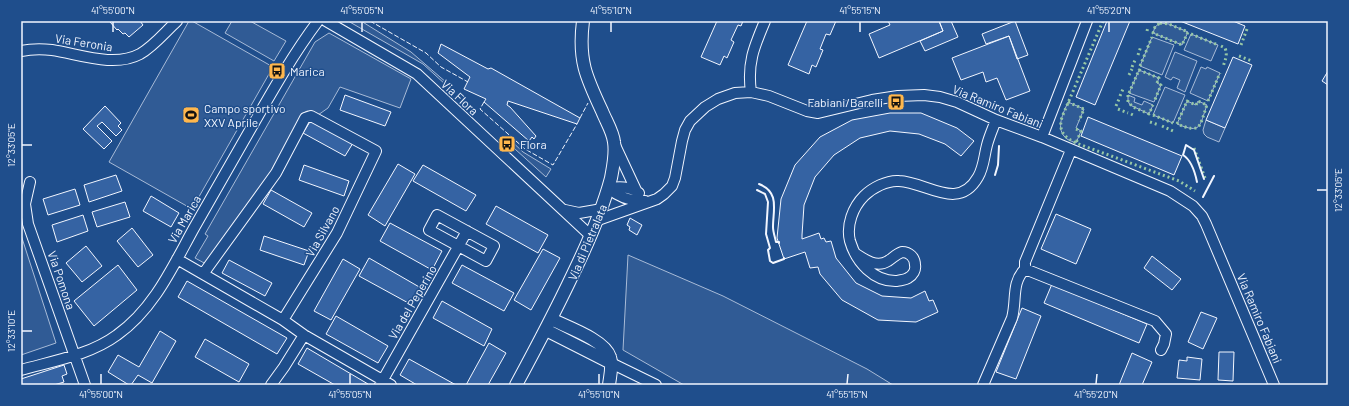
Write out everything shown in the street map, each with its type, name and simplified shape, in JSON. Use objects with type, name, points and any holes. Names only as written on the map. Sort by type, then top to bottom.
[{"type":"street","name":"Via Feronia","points":[[21,51],[51,50],[112,60],[129,58],[146,50],[177,21]]},
{"type":"street","name":"Via Marica","points":[[21,370],[74,355],[112,338],[136,320],[152,300],[177,259],[283,72],[318,21]]},
{"type":"street","name":"Via Flora","points":[[326,21],[417,74],[591,236]]},
{"type":"street","name":"Via di Pietralata","points":[[516,385],[549,324],[591,236],[608,188],[615,156],[614,142],[583,66],[581,38],[583,21]]},
{"type":"street","points":[[751,92],[750,69],[752,57],[765,21]]},
{"type":"street","points":[[1042,137],[1087,21]]},
{"type":"street","name":"Via Ramiro Fabiani","points":[[600,214],[651,200],[664,194],[674,182],[677,174],[682,141],[690,121],[705,107],[718,99],[735,93],[751,92],[769,96],[807,111],[818,113],[872,100],[898,96],[924,95],[940,97],[957,102],[996,120],[1042,137],[1170,191],[1188,202],[1197,211],[1206,224],[1274,385]]},
{"type":"street","name":"Via Silvano","points":[[203,274],[276,173],[305,118],[311,116],[376,151],[337,233],[283,320]]},
{"type":"street","points":[[856,254],[868,261],[879,264],[886,262],[898,254],[905,252],[908,253],[914,259],[915,269],[912,275],[902,280],[889,281],[871,273],[863,265],[856,254],[850,241],[849,228],[854,211],[865,195],[880,185],[898,180],[911,182],[941,193],[948,194],[956,194],[969,188],[974,184],[984,166],[987,146],[996,120]]},
{"type":"street","points":[[614,142],[636,190]]},
{"type":"street","points":[[983,385],[1012,318],[1016,283],[1019,275],[1025,269],[1025,262],[1071,150]]},
{"type":"street","name":"Via Pomona","points":[[30,182],[25,204],[28,224],[85,385]]},
{"type":"street","points":[[608,188],[623,187],[636,190],[651,200]]},
{"type":"street","points":[[608,188],[616,194],[632,200],[651,200]]},
{"type":"street","points":[[563,210],[579,213],[600,214]]},
{"type":"street","points":[[437,215],[494,246],[486,261],[459,246],[428,230],[437,215]]},
{"type":"street","name":"Via del Peperino","points":[[384,384],[467,231]]},
{"type":"street","points":[[177,259],[283,320],[304,335],[384,384]]},
{"type":"street","points":[[1025,269],[1155,321],[1166,334],[1161,350]]},
{"type":"street","points":[[549,324],[611,362],[656,385]]},
{"type":"street","points":[[271,385],[304,335]]},
{"type":"street","points":[[609,385],[611,362]]},
{"type":"shaded area","name":"Campo sportivo XXV Aprile","points":[[189,21],[192,21],[273,67],[192,209],[109,162]]},
{"type":"shaded area","points":[[232,21],[250,21],[286,41],[274,61],[225,33]]},
{"type":"shaded area","points":[[348,21],[361,21],[411,52],[447,83],[446,85],[423,64]]},
{"type":"shaded area","points":[[1160,23],[1169,24],[1188,32],[1182,45],[1153,33],[1155,27]]},
{"type":"shaded area","points":[[329,33],[411,79],[400,108],[340,87],[328,108],[318,115],[307,111],[304,113],[270,173],[206,264],[195,258],[208,236],[205,234],[315,42]]},
{"type":"shaded area","points":[[1191,34],[1218,45],[1211,61],[1184,50]]},
{"type":"shaded area","points":[[1152,37],[1174,45],[1162,75],[1140,66]]},
{"type":"shaded area","points":[[1175,52],[1197,61],[1185,92],[1177,88],[1180,80],[1173,77],[1171,80],[1165,77]]},
{"type":"shaded area","points":[[1201,67],[1206,69],[1207,67],[1220,73],[1208,101],[1190,93]]},
{"type":"shaded area","points":[[1139,70],[1159,78],[1157,83],[1161,85],[1154,102],[1129,93]]},
{"type":"shaded area","points":[[1165,87],[1185,95],[1173,123],[1153,115]]},
{"type":"shaded area","points":[[1128,95],[1135,98],[1134,102],[1142,105],[1144,101],[1153,105],[1149,114],[1130,105]]},
{"type":"shaded area","points":[[1187,101],[1196,105],[1198,101],[1207,105],[1201,123],[1195,128],[1177,124]]},
{"type":"shaded area","points":[[1068,102],[1084,109],[1076,128],[1081,131],[1076,143],[1067,139],[1061,130],[1062,115]]},
{"type":"shaded area","points":[[1206,120],[1225,128],[1219,142],[1207,137],[1204,134],[1203,130]]},
{"type":"shaded area","points":[[507,137],[523,152],[551,169],[546,177],[505,140]]},
{"type":"shaded area","points":[[21,235],[56,343],[21,355]]},
{"type":"shaded area","points":[[628,255],[723,296],[867,369],[893,385],[684,385],[623,350]]},
{"type":"building","points":[[140,21],[143,25],[129,37],[125,33],[123,34],[118,29],[117,30],[110,22]]},
{"type":"building","points":[[717,21],[743,21],[741,26],[738,25],[731,40],[734,42],[727,58],[724,56],[720,65],[701,57]]},
{"type":"building","points":[[807,21],[836,21],[830,35],[826,34],[820,49],[823,50],[816,67],[812,65],[809,74],[788,65]]},
{"type":"building","points":[[888,21],[939,21],[943,31],[879,58],[869,34],[890,25]]},
{"type":"building","points":[[939,21],[951,21],[958,37],[925,51],[920,41],[943,31]]},
{"type":"building","points":[[1015,21],[1028,55],[1017,59],[1009,36],[986,44],[982,34]]},
{"type":"building","points":[[1107,21],[1130,21],[1095,105],[1076,97]]},
{"type":"building","points":[[1180,21],[1233,21],[1245,26],[1238,44]]},
{"type":"building","points":[[1009,36],[1030,91],[1006,100],[997,78],[986,82],[983,72],[961,80],[952,58]]},
{"type":"building","points":[[441,44],[488,69],[491,68],[580,118],[577,124],[508,101],[507,105],[536,136],[534,139],[532,137],[529,141],[484,102],[486,99],[464,89],[470,77],[438,53]]},
{"type":"building","points":[[1233,57],[1252,65],[1225,128],[1206,120]]},
{"type":"building","points":[[1328,71],[1328,85],[1322,81]]},
{"type":"building","points":[[345,95],[391,112],[385,126],[340,110]]},
{"type":"building","points":[[105,106],[121,123],[118,126],[122,130],[116,136],[102,122],[97,126],[112,141],[104,149],[83,129]]},
{"type":"building","points":[[890,113],[921,113],[957,128],[974,141],[961,156],[945,144],[919,134],[890,131],[860,138],[834,155],[815,177],[804,205],[802,239],[819,233],[821,239],[824,238],[826,242],[831,241],[836,258],[856,283],[882,296],[911,298],[925,291],[929,301],[933,300],[938,312],[916,322],[878,320],[842,300],[820,274],[818,267],[810,268],[805,252],[784,259],[777,238],[781,199],[795,165],[820,137],[852,120]]},
{"type":"building","points":[[1088,117],[1182,156],[1174,175],[1081,136]]},
{"type":"building","points":[[311,120],[353,143],[345,156],[303,133]]},
{"type":"building","points":[[398,164],[415,174],[385,226],[368,215]]},
{"type":"building","points":[[304,165],[349,181],[344,196],[299,180]]},
{"type":"building","points":[[423,165],[476,195],[466,211],[413,181]]},
{"type":"building","points":[[116,175],[122,191],[89,202],[84,185]]},
{"type":"building","points":[[75,189],[80,205],[48,215],[43,199]]},
{"type":"building","points":[[271,190],[312,213],[304,227],[263,204]]},
{"type":"building","points":[[151,196],[179,213],[171,227],[143,211]]},
{"type":"building","points":[[125,202],[130,217],[97,227],[92,212]]},
{"type":"building","points":[[496,206],[548,235],[538,253],[486,224]]},
{"type":"building","points":[[1056,214],[1091,229],[1076,264],[1041,249]]},
{"type":"building","points":[[83,215],[88,231],[57,242],[52,225]]},
{"type":"building","points":[[630,218],[642,225],[637,235],[629,230],[630,227],[627,225]]},
{"type":"building","points":[[390,223],[442,251],[432,270],[380,241]]},
{"type":"building","points":[[132,228],[153,255],[138,267],[117,241]]},
{"type":"building","points":[[264,236],[309,251],[304,265],[260,250]]},
{"type":"building","points":[[86,246],[102,266],[82,282],[66,263]]},
{"type":"building","points":[[543,249],[560,258],[531,310],[514,300]]},
{"type":"building","points":[[1152,256],[1181,279],[1172,290],[1144,268]]},
{"type":"building","points":[[369,258],[421,288],[412,305],[359,276]]},
{"type":"building","points":[[343,259],[360,269],[331,320],[314,311]]},
{"type":"building","points":[[229,260],[272,283],[265,296],[222,273]]},
{"type":"building","points":[[118,265],[137,290],[94,326],[74,301]]},
{"type":"building","points":[[462,265],[514,293],[504,311],[452,283]]},
{"type":"building","points":[[187,281],[287,338],[277,354],[178,297]]},
{"type":"building","points":[[1052,284],[1147,324],[1139,343],[1044,303]]},
{"type":"building","points":[[442,301],[492,329],[484,346],[433,318]]},
{"type":"building","points":[[1022,308],[1041,316],[1016,379],[996,372]]},
{"type":"building","points":[[1201,312],[1217,318],[1203,349],[1188,342]]},
{"type":"building","points":[[336,316],[388,346],[378,363],[326,334]]},
{"type":"building","points":[[160,331],[176,341],[152,383],[138,375],[131,385],[129,385],[108,372],[118,355],[139,367]]},
{"type":"building","points":[[205,339],[249,364],[239,382],[195,357]]},
{"type":"building","points":[[489,343],[506,353],[488,385],[466,385]]},
{"type":"building","points":[[307,348],[368,385],[335,385],[298,364]]},
{"type":"building","points":[[1219,352],[1234,352],[1233,381],[1218,380]]},
{"type":"building","points":[[1132,353],[1152,362],[1142,385],[1119,385]]},
{"type":"building","points":[[1187,357],[1202,359],[1200,380],[1177,378],[1179,360],[1187,361]]},
{"type":"building","points":[[409,359],[456,385],[417,385],[400,375]]},
{"type":"building","points":[[64,365],[67,374],[62,376],[64,382],[54,385],[21,385],[21,379]]},
{"type":"hedge","points":[[1103,21],[1062,117],[1061,126],[1063,133],[1076,143],[1179,181],[1195,191]]},
{"type":"hedge","points":[[1160,23],[1169,24],[1188,32],[1182,45],[1153,33],[1155,27],[1160,23]]},
{"type":"hedge","points":[[1147,31],[1148,27]]},
{"type":"hedge","points":[[1241,45],[1247,29]]},
{"type":"hedge","points":[[1191,34],[1218,45]]},
{"type":"hedge","points":[[1140,66],[1152,37]]},
{"type":"hedge","points":[[1138,55],[1141,46]]},
{"type":"hedge","points":[[1221,46],[1225,48],[1226,53],[1223,67]]},
{"type":"hedge","points":[[1239,56],[1252,61]]},
{"type":"hedge","points":[[1132,67],[1136,58]]},
{"type":"hedge","points":[[1129,75],[1132,69]]},
{"type":"hedge","points":[[1129,93],[1139,70],[1159,78],[1157,83],[1161,85],[1154,102]]},
{"type":"hedge","points":[[1208,101],[1220,73]]},
{"type":"hedge","points":[[1120,96],[1123,89]]},
{"type":"hedge","points":[[1128,95],[1128,102],[1133,107],[1149,114],[1153,105]]},
{"type":"hedge","points":[[1116,106],[1119,99]]},
{"type":"hedge","points":[[1187,101],[1196,105],[1198,101],[1207,105],[1201,123],[1195,128],[1177,124],[1187,101]]},
{"type":"hedge","points":[[1068,102],[1084,109],[1079,121]]},
{"type":"hedge","points":[[1118,109],[1128,113]]},
{"type":"hedge","points":[[1131,114],[1135,116]]},
{"type":"hedge","points":[[1153,115],[1173,123]]},
{"type":"hedge","points":[[1150,122],[1159,125]]},
{"type":"hedge","points":[[1162,126],[1173,131]]},
{"type":"hedge","points":[[1076,129],[1081,131],[1076,143]]},
{"type":"hedge","points":[[1194,148],[1205,178]]},
{"type":"fence","points":[[370,21],[426,53],[441,67],[468,82]]},
{"type":"fence","points":[[484,102],[480,109],[525,149],[553,165],[577,124]]},
{"type":"fence","points":[[580,118],[588,103]]},
{"type":"wall","points":[[1197,182],[1192,167],[1183,155],[1186,145],[1194,150],[1204,179]]},
{"type":"wall","points":[[995,175],[998,165],[999,146]]},
{"type":"wall","points":[[1203,197],[1214,176]]},
{"type":"wall","points":[[759,184],[766,187],[773,197],[773,231],[776,242],[779,243]]},
{"type":"wall","points":[[757,190],[765,194],[768,202],[766,234],[770,248],[768,250],[770,261],[773,263],[784,258]]},
{"type":"place","name":"Marica","points":[[277,71]]},
{"type":"place","name":"Fabiani/Barelli","points":[[896,102]]},
{"type":"place","name":"Campo sportivo XXV Aprile","points":[[191,115]]},
{"type":"place","name":"Flora","points":[[507,144]]}]
